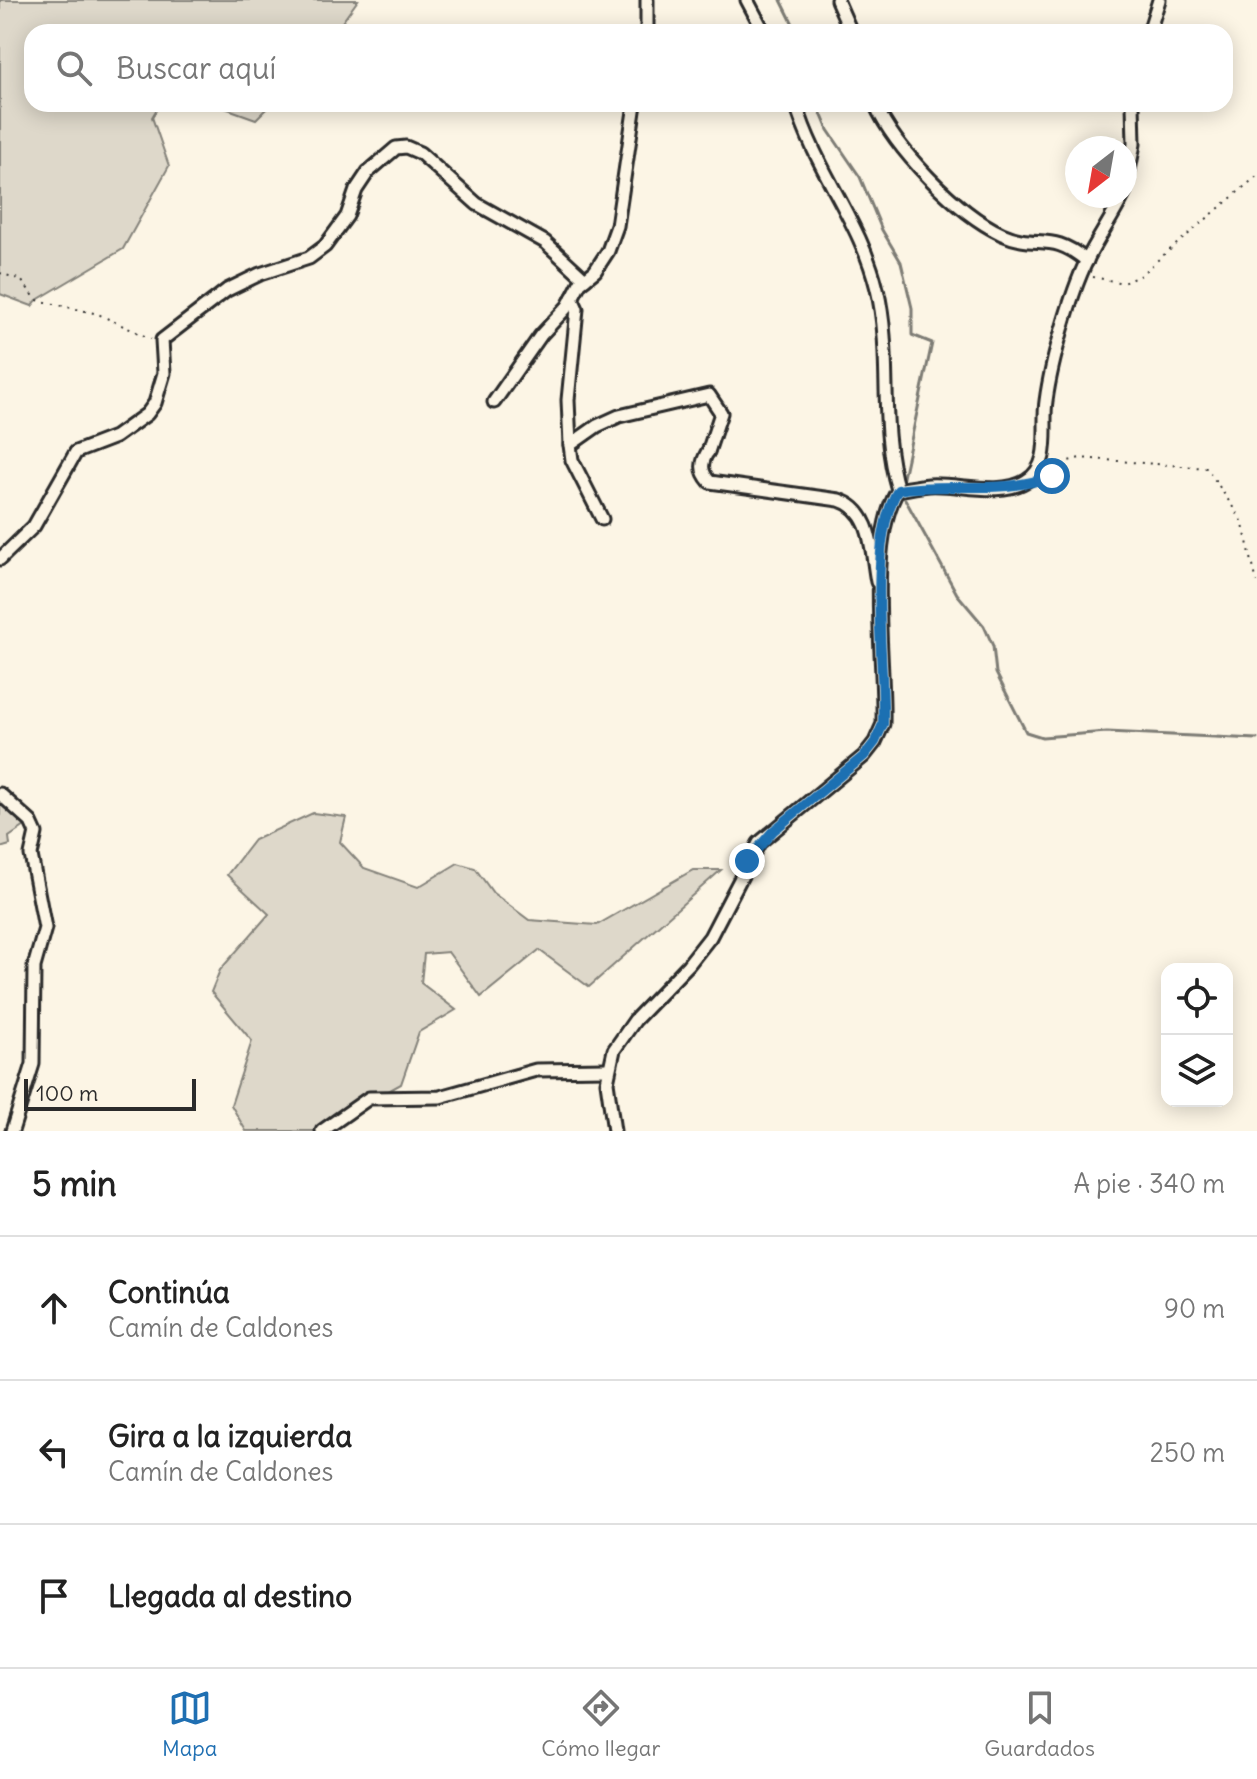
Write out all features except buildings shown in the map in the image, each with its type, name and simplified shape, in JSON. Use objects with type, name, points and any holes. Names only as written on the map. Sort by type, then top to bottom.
[{"type":"street","points":[[647,0],[647,24]]},
{"type":"street","points":[[747,0],[760,24]]},
{"type":"street","points":[[837,0],[848,24]]},
{"type":"street","points":[[1152,24],[1159,0]]},
{"type":"street","points":[[494,402],[608,251],[617,226],[634,112]]},
{"type":"street","points":[[614,1131],[607,1069],[614,1050],[635,1020],[688,965],[710,937],[759,843],[864,756],[883,724],[880,598],[885,522],[898,490],[889,447],[878,290],[856,227],[818,160],[799,112]]},
{"type":"street","points":[[879,112],[883,122],[929,179],[969,211],[1000,233],[1062,243],[1087,261]]},
{"type":"street","points":[[1133,112],[1134,136]]},
{"type":"street","points":[[0,559],[34,526],[76,452],[115,437],[147,414],[161,388],[162,340],[227,290],[260,274],[309,258],[325,246],[347,216],[356,190],[368,172],[396,148],[406,147],[420,153],[477,204],[545,242],[585,279]]},
{"type":"street","points":[[898,490],[930,485],[1011,487],[1027,481],[1037,470],[1045,452],[1046,404],[1051,377],[1082,274],[1116,208]]},
{"type":"street","points":[[572,298],[577,309],[568,400],[572,460],[602,519]]},
{"type":"street","points":[[570,445],[597,426],[619,416],[701,394],[709,395],[721,413],[702,462],[704,475],[710,482],[839,500],[859,509],[865,520],[880,598]]},
{"type":"street","points":[[0,794],[31,822],[36,833],[31,855],[45,928],[34,967],[33,1064],[12,1131]]},
{"type":"street","points":[[322,1131],[369,1098],[440,1097],[536,1070],[607,1069]]},
{"type":"path","points":[[1082,274],[1123,283],[1139,276],[1257,176]]},
{"type":"path","points":[[0,273],[21,280],[37,300],[98,314],[137,329],[161,345]]},
{"type":"path","points":[[1027,481],[1052,476],[1068,461],[1080,458],[1207,468],[1242,521],[1257,582]]},
{"type":"shaded area","points":[[0,0],[358,0],[341,24],[24,24],[24,112],[155,112],[152,117],[169,166],[123,249],[37,300],[32,306],[0,294]]},
{"type":"shaded area","points":[[236,112],[263,112],[256,119]]},
{"type":"shaded area","points":[[0,794],[31,822],[9,837],[10,845],[0,848]]},
{"type":"shaded area","points":[[313,813],[346,817],[340,842],[364,868],[418,887],[458,863],[475,868],[493,893],[529,920],[597,925],[693,870],[721,870],[589,987],[539,950],[481,997],[448,952],[424,954],[421,983],[456,1010],[419,1032],[401,1084],[316,1131],[246,1131],[231,1105],[252,1041],[211,992],[220,970],[269,914],[227,875],[254,840]]},
{"type":"waterway","points":[[781,0],[793,24]]},
{"type":"waterway","points":[[820,112],[828,130],[860,177],[882,230],[901,262],[912,308],[912,335],[932,343],[902,482]]},
{"type":"waterway","points":[[905,499],[957,594],[984,626],[993,646],[996,673],[1026,732],[1042,737],[1107,732],[1257,739]]},
{"type":"route","points":[[747,861],[759,843],[864,756],[883,724],[885,678],[880,598],[885,522],[889,505],[898,490],[930,485],[1011,487],[1052,476]]}]
